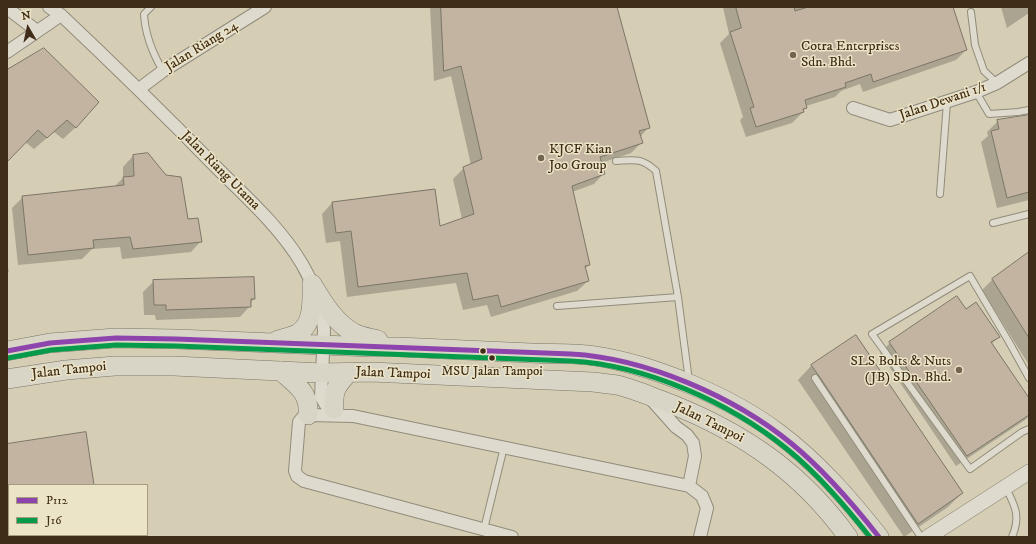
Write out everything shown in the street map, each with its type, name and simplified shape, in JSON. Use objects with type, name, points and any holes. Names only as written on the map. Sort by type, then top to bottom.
[{"type":"main road","points":[[271,342],[298,334],[308,322],[312,308],[312,284]]},
{"type":"main road","points":[[312,284],[330,312],[349,330],[355,334],[398,346]]},
{"type":"main road","name":"Jalan Tampoi","points":[[7,351],[50,343],[116,338],[176,338],[371,347],[398,346],[593,356],[631,363],[690,385],[735,406],[778,433],[819,469],[854,505],[879,537]]},
{"type":"main road","name":"Jalan Tampoi","points":[[7,379],[66,370],[115,366],[174,366],[322,373],[371,372],[593,382],[618,386],[648,395],[689,411],[726,429],[765,454],[804,486],[838,523],[848,537]]},
{"type":"main road","points":[[281,371],[300,389],[307,398],[308,415]]},
{"type":"main road","points":[[334,409],[333,396],[338,385],[348,373]]},
{"type":"street","name":"Jalan Riang Utama","points":[[49,7],[61,15],[139,89],[279,231],[301,263],[312,284],[323,321],[321,397],[326,404],[334,409]]},
{"type":"street","name":"Jalan Riang 24","points":[[139,89],[163,71],[265,7]]},
{"type":"street","points":[[7,8],[37,32]]},
{"type":"street","points":[[7,52],[61,15]]},
{"type":"street","name":"Jalan Dewani 1/1","points":[[853,108],[890,120],[976,92],[997,83],[1029,63]]},
{"type":"street","points":[[648,395],[676,427],[687,435],[693,443],[695,456],[689,486]]},
{"type":"street","points":[[334,409],[353,416],[689,486],[702,496],[707,508],[700,537]]},
{"type":"street","points":[[353,416],[308,415],[303,417],[299,422],[294,470],[297,476],[304,481],[512,537]]},
{"type":"street","points":[[928,537],[1029,472]]},
{"type":"lane","points":[[150,7],[144,14],[145,25],[155,56],[163,71]]},
{"type":"lane","points":[[971,12],[975,45],[984,71],[997,83]]},
{"type":"lane","points":[[976,92],[990,114],[1029,110]]},
{"type":"lane","points":[[940,194],[947,102]]},
{"type":"lane","points":[[616,161],[638,160],[648,163],[656,171],[678,298],[690,385]]},
{"type":"lane","points":[[993,223],[1029,214]]},
{"type":"lane","points":[[1029,378],[970,276],[872,334],[970,469],[1022,432],[1029,429]]},
{"type":"lane","points":[[557,306],[678,298]]},
{"type":"lane","points":[[815,378],[921,537]]},
{"type":"lane","points":[[484,529],[504,448]]},
{"type":"lane","points":[[1006,488],[1016,507],[1017,520],[1012,537]]},
{"type":"building","name":"KJCF Kian Joo Group","points":[[441,7],[617,7],[650,128],[639,131],[643,143],[600,157],[605,174],[572,186],[590,265],[585,266],[589,281],[501,307],[498,295],[473,300],[467,273],[358,287],[351,231],[336,233],[332,202],[435,189],[440,226],[474,214],[463,167],[482,159],[461,66],[444,71]]},
{"type":"building","points":[[736,7],[794,7],[795,11],[808,7],[953,7],[967,50],[873,82],[871,74],[845,83],[846,87],[805,100],[807,108],[803,109],[804,112],[756,127],[750,108],[754,107],[730,32],[741,28]]},
{"type":"building","points":[[44,48],[99,102],[76,128],[67,120],[47,138],[38,130],[7,162],[7,70]]},
{"type":"building","points":[[1029,115],[1029,192],[1007,198],[991,131],[999,129],[997,120]]},
{"type":"building","points":[[148,153],[166,175],[181,177],[188,219],[198,218],[202,242],[133,249],[130,237],[93,240],[94,248],[28,255],[22,196],[124,185],[123,177],[134,176],[133,155]]},
{"type":"building","points":[[1029,252],[1029,338],[992,279]]},
{"type":"building","points":[[254,277],[255,299],[251,299],[251,307],[166,310],[166,305],[154,305],[153,280]]},
{"type":"building","name":"SLS Bolts & Nuts (JB) SDn. Bhd.","points":[[957,296],[966,309],[976,302],[1000,337],[991,342],[1029,398],[1029,415],[967,456],[889,342]]},
{"type":"building","points":[[856,335],[963,493],[918,524],[811,365]]},
{"type":"building","points":[[86,432],[94,484],[7,485],[7,444]]},
{"type":"transit line","name":"P112","points":[[7,351],[50,343],[116,338],[176,339],[571,354],[600,357],[629,363],[659,372],[717,396],[769,427],[804,454],[849,500],[879,537]]},
{"type":"transit line","name":"J16","points":[[8,358],[51,350],[116,345],[176,346],[571,361],[599,364],[628,370],[657,378],[685,389],[739,416],[764,432],[810,469],[841,502],[870,537]]},
{"type":"place","name":"Cotra Enterprises Sdn. Bhd.","points":[[793,55]]},
{"type":"place","name":"KJCF Kian Joo Group","points":[[541,158]]},
{"type":"place","name":"MSU Jalan Tampoi","points":[[492,358]]},
{"type":"place","name":"SLS Bolts & Nuts (JB) SDn. Bhd.","points":[[959,370]]}]
